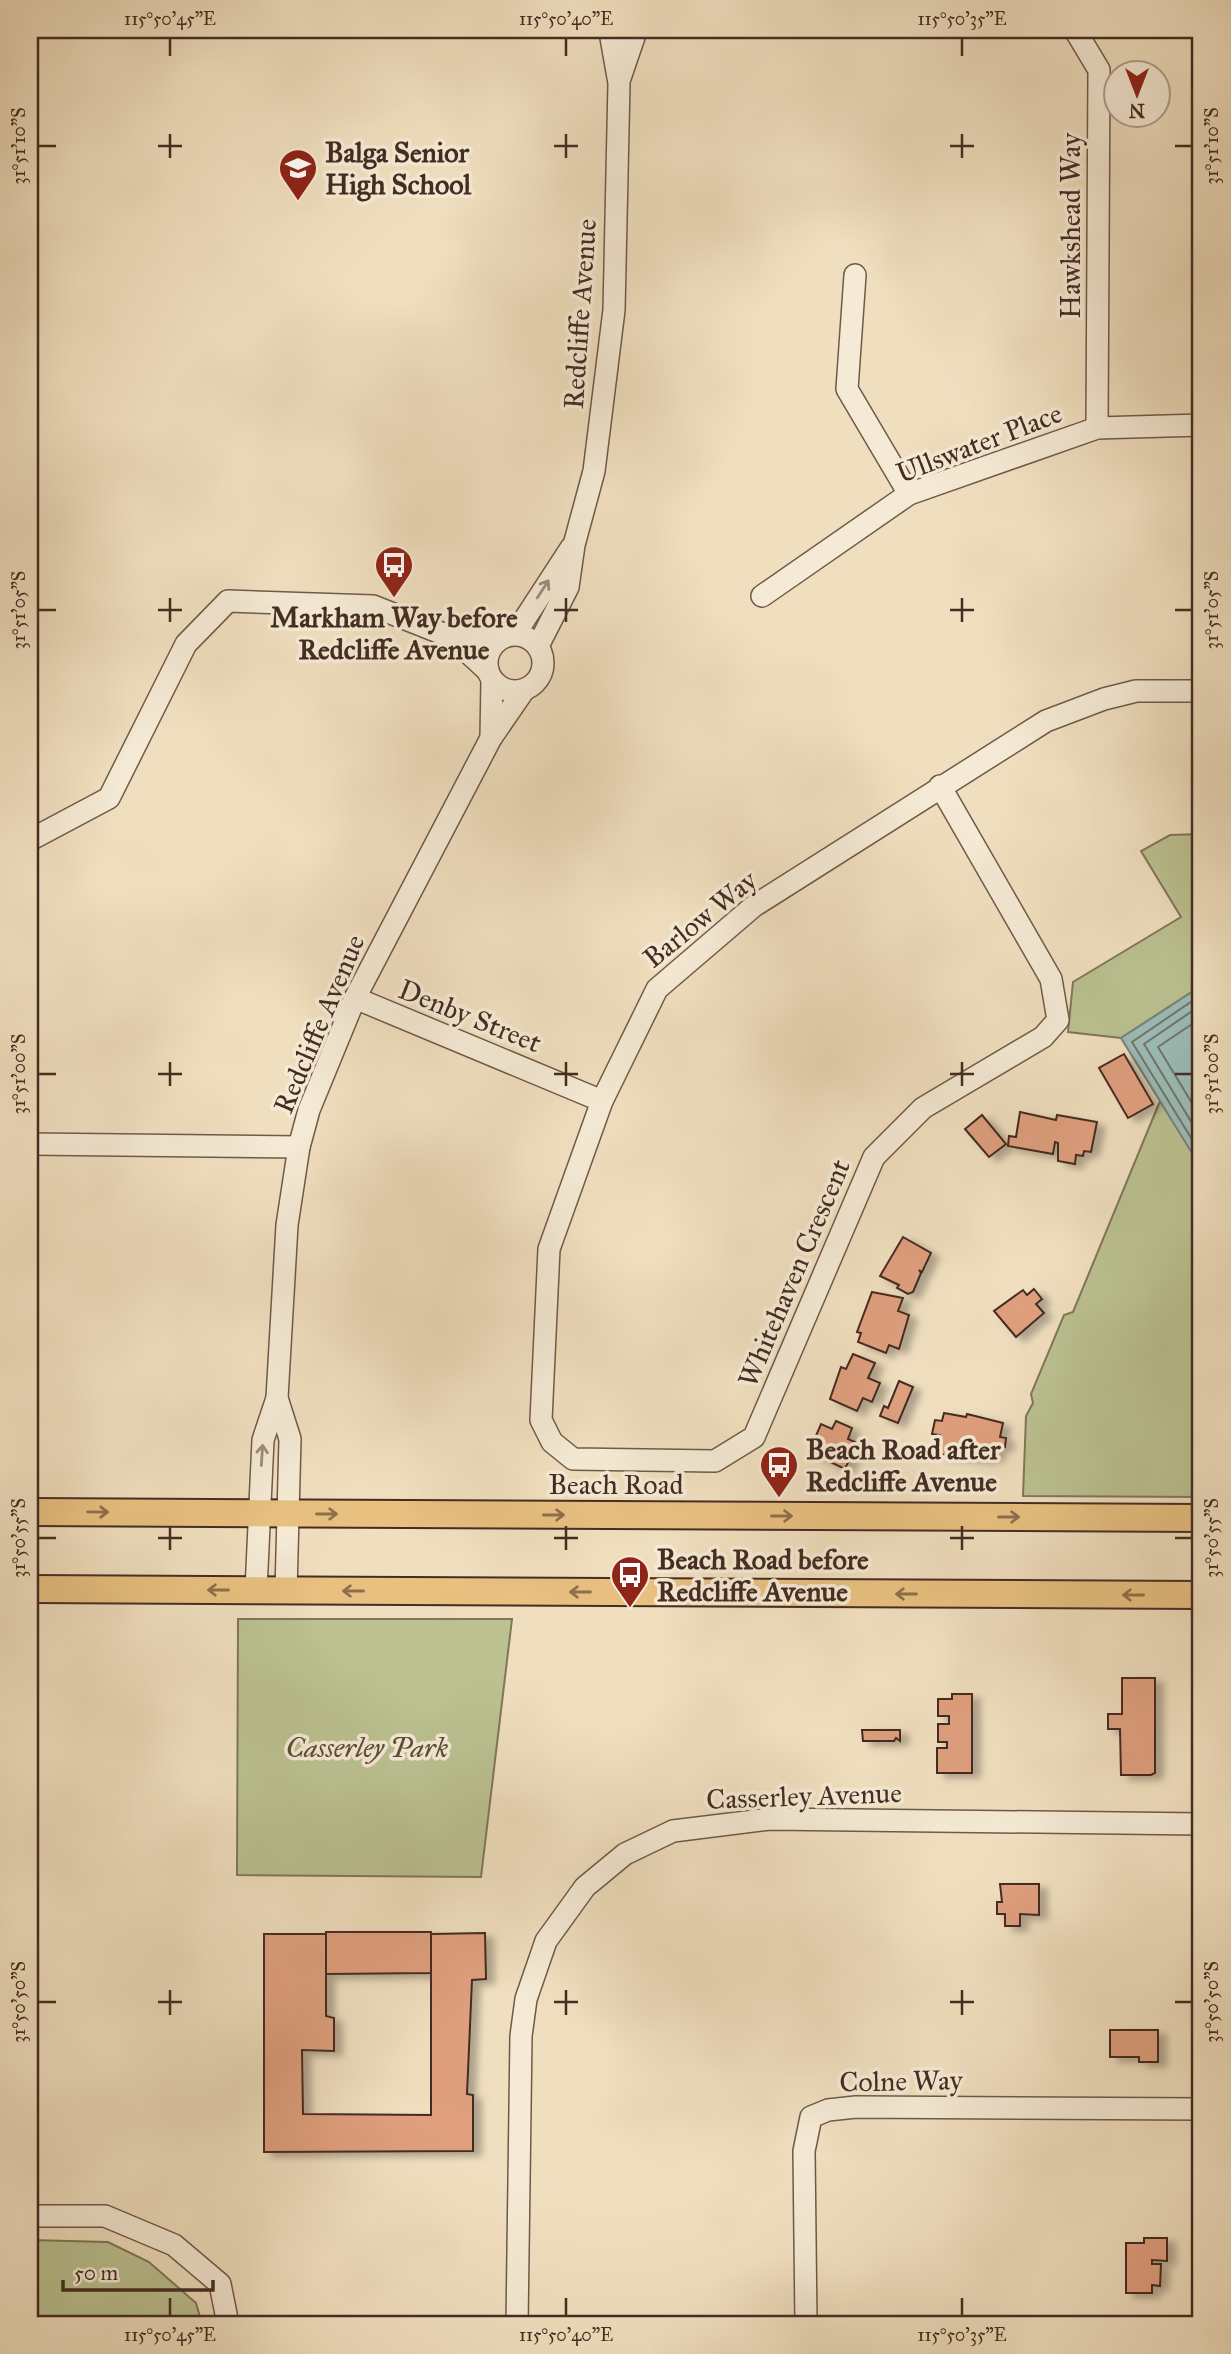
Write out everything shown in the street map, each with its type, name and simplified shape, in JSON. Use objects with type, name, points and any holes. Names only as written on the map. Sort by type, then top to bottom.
[{"type":"main road","name":"Beach Road","points":[[30,1511],[1201,1518]]},
{"type":"main road","points":[[30,1589],[1201,1595]]},
{"type":"street","name":"Hawkshead Way","points":[[1075,30],[1100,70],[1097,428]]},
{"type":"street","points":[[606,34],[626,40],[640,32]]},
{"type":"street","name":"Redcliffe Avenue","points":[[619,83],[640,32]]},
{"type":"street","name":"Redcliffe Avenue","points":[[538,646],[568,587],[573,545],[594,471],[614,310],[619,83],[606,34]]},
{"type":"street","points":[[855,275],[847,390],[909,494]]},
{"type":"street","name":"Ullswater Place","points":[[762,596],[909,494],[1097,428],[1201,425]]},
{"type":"street","name":"Redcliffe Avenue","points":[[511,635],[573,545]]},
{"type":"street","points":[[30,840],[109,798],[187,645],[228,601],[373,606],[452,637],[524,636],[538,646],[544,663],[542,671],[532,685],[524,690],[506,690],[452,637]]},
{"type":"street","points":[[490,675],[488,654],[498,639],[511,635]]},
{"type":"street","name":"Redcliffe Avenue","points":[[490,675],[491,738]]},
{"type":"street","name":"Redcliffe Avenue","points":[[256,1590],[263,1440],[277,1398],[287,1225],[299,1147],[309,1110],[355,998],[491,738],[524,690]]},
{"type":"street","name":"Barlow Way","points":[[552,1442],[541,1420],[549,1249],[602,1101],[656,989],[754,906],[1045,721],[1104,699],[1136,691],[1201,691]]},
{"type":"street","name":"Whitehaven Crescent","points":[[552,1442],[573,1459],[715,1461],[754,1437],[874,1157],[923,1108],[1043,1037],[1058,1020],[1051,979],[940,786]]},
{"type":"street","name":"Denby Street","points":[[355,998],[602,1101]]},
{"type":"street","points":[[30,1144],[299,1147]]},
{"type":"street","name":"Redcliffe Avenue","points":[[277,1398],[290,1439],[286,1591]]},
{"type":"street","name":"Casserley Avenue","points":[[517,2324],[521,2036],[526,1999],[545,1941],[585,1887],[625,1854],[673,1831],[770,1819],[1201,1824]]},
{"type":"street","name":"Colne Way","points":[[806,2324],[804,2151],[811,2117],[828,2110],[856,2107],[1201,2109]]},
{"type":"street","points":[[30,2216],[106,2216],[174,2245],[220,2284],[228,2324]]},
{"type":"green space","points":[[1201,834],[1201,986],[1121,1038],[1068,1032],[1073,982],[1181,917],[1141,851],[1170,835]]},
{"type":"green space","points":[[1160,1101],[1201,1165],[1201,1497],[1023,1496],[1026,1416],[1033,1403],[1031,1394],[1064,1315],[1073,1312]]},
{"type":"green space","name":"Casserley Park","points":[[238,1619],[512,1619],[481,1877],[237,1875]]},
{"type":"green space","points":[[30,2240],[108,2242],[149,2262],[196,2303],[202,2324],[30,2324]]},
{"type":"water","points":[[1201,986],[1201,1165],[1200,1166],[1121,1038]]},
{"type":"building","points":[[1124,1054],[1153,1104],[1128,1118],[1099,1068]]},
{"type":"building","points":[[1020,1112],[1056,1120],[1057,1115],[1097,1122],[1091,1152],[1084,1151],[1083,1156],[1076,1155],[1075,1164],[1058,1161],[1058,1143],[1055,1142],[1053,1154],[1008,1146],[1009,1136],[1016,1137]]},
{"type":"building","points":[[982,1115],[1006,1144],[989,1157],[965,1129]]},
{"type":"building","points":[[903,1237],[931,1253],[922,1272],[919,1270],[921,1273],[913,1292],[908,1294],[897,1288],[899,1285],[880,1276]]},
{"type":"building","points":[[1034,1289],[1042,1299],[1036,1304],[1044,1313],[1016,1337],[994,1311],[1023,1290],[1027,1295]]},
{"type":"building","points":[[872,1292],[903,1298],[898,1311],[909,1315],[899,1349],[889,1345],[886,1353],[858,1342],[861,1333],[857,1332]]},
{"type":"building","points":[[853,1354],[875,1363],[868,1378],[880,1383],[872,1402],[863,1398],[857,1411],[830,1399],[841,1367],[846,1369]]},
{"type":"building","points":[[899,1381],[913,1387],[898,1423],[880,1416],[884,1406],[888,1408]]},
{"type":"building","points":[[944,1413],[966,1417],[967,1414],[1003,1423],[1000,1437],[1006,1438],[1005,1447],[998,1446],[996,1457],[989,1456],[987,1459],[937,1454],[940,1435],[932,1434],[935,1420],[942,1421]]},
{"type":"building","points":[[836,1421],[852,1428],[848,1439],[857,1443],[845,1469],[809,1452],[821,1424],[832,1429]]},
{"type":"building","points":[[1122,1678],[1155,1678],[1155,1773],[1151,1775],[1121,1775],[1120,1729],[1108,1729],[1108,1714],[1122,1714]]},
{"type":"building","points":[[952,1694],[972,1694],[972,1773],[937,1773],[937,1748],[947,1748],[947,1742],[938,1742],[938,1724],[949,1724],[949,1716],[938,1716],[938,1699],[952,1699]]},
{"type":"building","points":[[862,1730],[900,1730],[900,1741],[896,1738],[894,1741],[863,1741]]},
{"type":"building","points":[[1000,1884],[1039,1884],[1039,1915],[1020,1914],[1020,1926],[1005,1926],[1005,1914],[997,1914],[997,1902],[1002,1902]]},
{"type":"building","points":[[326,1932],[431,1932],[431,1973],[326,1974]]},
{"type":"building","points":[[485,1933],[486,1979],[472,1980],[467,2094],[473,2095],[473,2151],[264,2152],[264,1934],[326,1934],[326,2016],[334,2018],[334,2051],[302,2050],[303,2114],[431,2115],[431,1934]]},
{"type":"building","points":[[1110,2030],[1158,2030],[1158,2062],[1139,2062],[1139,2057],[1110,2057]]},
{"type":"building","points":[[1144,2238],[1167,2238],[1167,2261],[1152,2260],[1152,2264],[1161,2264],[1160,2286],[1152,2285],[1152,2293],[1126,2293],[1126,2243],[1144,2243]]},
{"type":"building","points":[[1093,2317],[1093,2324],[1048,2324],[1048,2319]]},
{"type":"place","name":"Balga Senior High School","points":[[298,202]]},
{"type":"place","name":"Markham Way before Redcliffe Avenue","points":[[394,599]]},
{"type":"place","name":"Beach Road after Redcliffe Avenue","points":[[779,1499]]},
{"type":"place","name":"Beach Road before Redcliffe Avenue","points":[[630,1609]]}]
